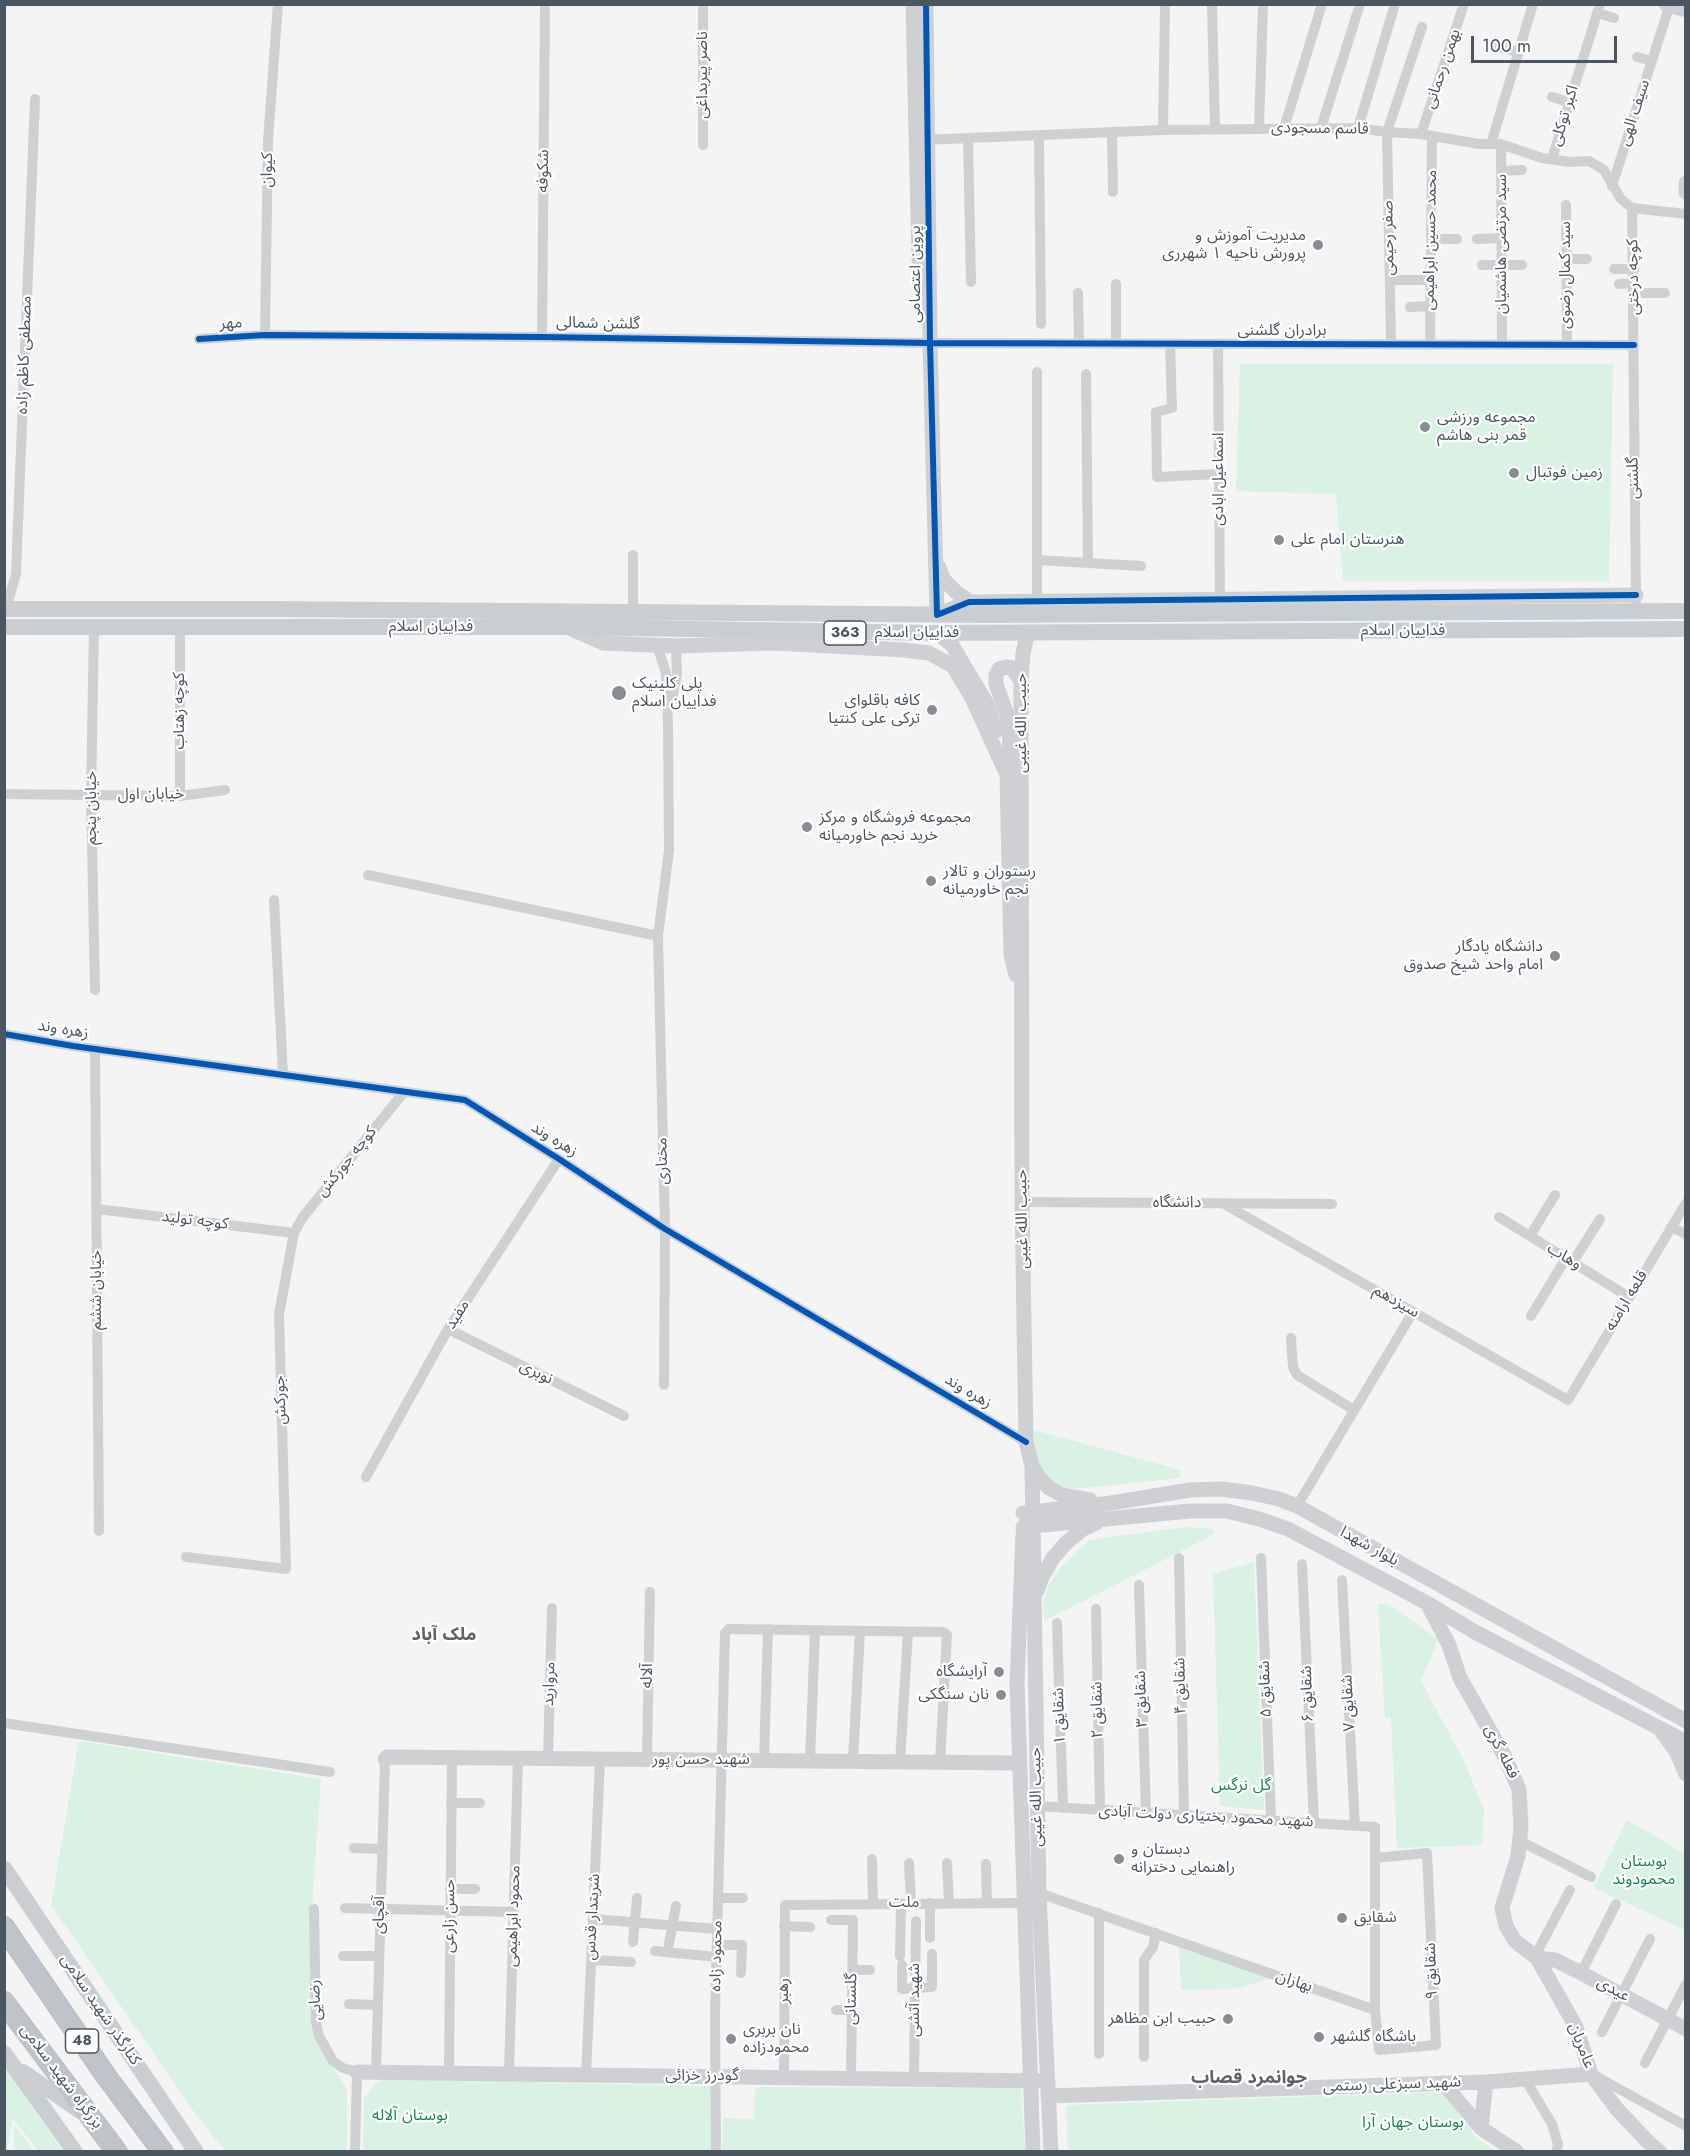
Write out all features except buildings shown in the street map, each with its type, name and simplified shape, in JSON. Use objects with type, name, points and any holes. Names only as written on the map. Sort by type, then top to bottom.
[{"type":"highway","name":"48","points":[[4,1927],[106,2076],[164,2151]]},
{"type":"highway","name":"بزرگراه شهید سلامی","points":[[4,2002],[117,2151]]},
{"type":"highway","points":[[106,2076],[179,2151]]},
{"type":"main road","name":"فداییان اسلام","points":[[5,609],[990,615],[1220,606],[1636,603],[1686,611]]},
{"type":"main road","points":[[937,615],[937,633]]},
{"type":"main road","name":"فداییان اسلام","points":[[4,627],[567,627],[937,633],[1686,629]]},
{"type":"main road","name":"کنارگذر شهید سلامی","points":[[4,1868],[196,2151]]},
{"type":"main road","points":[[9,2059],[94,2121]]},
{"type":"main road","points":[[9,2059],[75,2151]]},
{"type":"street","name":"کیوان","points":[[265,335],[268,141],[278,4]]},
{"type":"street","name":"شکوفه","points":[[542,337],[545,4]]},
{"type":"street","name":"ناصر پیربداغی","points":[[703,4],[703,145]]},
{"type":"street","name":"پروین اعتصامی","points":[[913,4],[923,140],[937,615]]},
{"type":"street","name":"پروین اعتصامی","points":[[923,140],[926,4]]},
{"type":"street","points":[[1163,130],[1165,4]]},
{"type":"street","points":[[1212,4],[1215,130]]},
{"type":"street","points":[[1259,128],[1263,4]]},
{"type":"street","points":[[1284,128],[1322,4]]},
{"type":"street","points":[[1321,128],[1360,4]]},
{"type":"street","points":[[1358,128],[1395,4]]},
{"type":"street","name":"بهمن رحمانی","points":[[1426,135],[1464,4]]},
{"type":"street","name":"سید مرتضی هاشمیان","points":[[1502,345],[1501,171],[1496,144],[1518,52],[1533,4]]},
{"type":"street","points":[[1669,5],[1686,10]]},
{"type":"street","name":"سیف الهی","points":[[1612,186],[1669,5]]},
{"type":"street","points":[[1598,9],[1614,18]]},
{"type":"street","name":"اکبر توکلی","points":[[1552,159],[1598,9]]},
{"type":"street","name":"صفر رحیمی","points":[[1391,345],[1387,132],[1422,27]]},
{"type":"street","points":[[1494,46],[1518,52]]},
{"type":"street","points":[[1637,57],[1652,61]]},
{"type":"street","points":[[1552,97],[1569,102]]},
{"type":"street","name":"مصطفی کاظم زاده","points":[[5,609],[16,574],[35,99]]},
{"type":"street","name":"قاسم مسجودی","points":[[923,140],[1163,130],[1358,128],[1426,135],[1452,141],[1496,144],[1542,158],[1570,162],[1589,161],[1604,170],[1621,199],[1632,208]]},
{"type":"street","points":[[1112,132],[1113,192]]},
{"type":"street","points":[[1038,135],[1041,324]]},
{"type":"street","name":"محمد حسین ابراهیمی","points":[[1426,135],[1431,239],[1430,345]]},
{"type":"street","points":[[968,138],[971,282]]},
{"type":"street","points":[[1501,171],[1522,170]]},
{"type":"street","points":[[1685,183],[1686,192]]},
{"type":"street","name":"سید کمال رضوی","points":[[1566,205],[1567,345]]},
{"type":"street","points":[[1632,208],[1686,214]]},
{"type":"street","name":"کوچه درختی","points":[[1632,208],[1634,345]]},
{"type":"street","points":[[1477,239],[1502,238]]},
{"type":"street","points":[[1431,239],[1457,239]]},
{"type":"street","points":[[1566,259],[1587,259]]},
{"type":"street","points":[[1482,265],[1522,265]]},
{"type":"street","points":[[1614,269],[1634,269]]},
{"type":"street","points":[[1390,280],[1431,280]]},
{"type":"street","points":[[1116,284],[1116,344]]},
{"type":"street","points":[[1619,284],[1665,293]]},
{"type":"street","points":[[1078,293],[1079,344]]},
{"type":"street","points":[[1410,307],[1430,306]]},
{"type":"street","name":"گلشن شمالی","points":[[265,335],[930,343]]},
{"type":"street","name":"مهر","points":[[199,339],[265,335]]},
{"type":"street","name":"برادران گلشنی","points":[[930,343],[1634,345]]},
{"type":"street","points":[[1170,344],[1172,408],[1156,412],[1157,477],[1219,474]]},
{"type":"street","name":"اسماعیل ابادی","points":[[1218,344],[1220,606]]},
{"type":"street","name":"گلشنی","points":[[1634,345],[1636,603]]},
{"type":"street","points":[[1037,372],[1037,601]]},
{"type":"street","points":[[1086,374],[1088,563]]},
{"type":"street","points":[[633,555],[633,612]]},
{"type":"street","points":[[1037,560],[1141,566]]},
{"type":"street","points":[[937,562],[944,579],[957,593],[990,615]]},
{"type":"street","points":[[937,615],[969,602],[1037,601],[1220,606]]},
{"type":"street","name":"خیابان پنجم","points":[[94,627],[92,796],[95,990]]},
{"type":"street","name":"کوچه زهتاب","points":[[180,627],[180,796]]},
{"type":"street","points":[[567,627],[603,643],[676,646],[774,643],[929,653],[953,666],[972,698],[1007,775]]},
{"type":"street","name":"حبیب الله غیبی","points":[[1028,632],[1023,653],[1021,681],[1022,1202],[1026,1442],[1022,1464],[1033,1602],[1039,1893],[1051,2151]]},
{"type":"street","name":"حبیب الله غیبی","points":[[937,633],[952,645],[987,704],[1007,775],[1011,955],[1022,995]]},
{"type":"street","name":"مختاری","points":[[657,645],[666,673],[668,724],[669,850],[658,936],[665,1229],[664,1385]]},
{"type":"street","name":"مختاری","points":[[668,724],[677,674],[676,646]]},
{"type":"street","points":[[1007,775],[1010,744],[1008,718],[996,684],[996,675],[999,669],[1012,668],[1021,681]]},
{"type":"street","name":"خیابان اول","points":[[4,794],[180,796],[225,790]]},
{"type":"street","points":[[368,875],[658,936]]},
{"type":"street","points":[[274,900],[283,1074]]},
{"type":"street","name":"زهره وند","points":[[4,1034],[96,1049],[465,1100],[665,1229],[1026,1442]]},
{"type":"street","name":"خیابان ششم","points":[[96,1049],[99,1531]]},
{"type":"street","name":"کوچه جورکش","points":[[294,1233],[303,1217],[404,1092]]},
{"type":"street","name":"مفید","points":[[366,1477],[448,1329],[559,1159]]},
{"type":"street","points":[[1530,1236],[1555,1195]]},
{"type":"street","name":"دانشگاه","points":[[1022,1202],[1332,1204]]},
{"type":"street","name":"قلعه ارامنه","points":[[1568,1400],[1686,1203]]},
{"type":"street","name":"سیزدهم","points":[[1224,1204],[1568,1400]]},
{"type":"street","name":"کوچه تولید","points":[[97,1209],[294,1233]]},
{"type":"street","name":"وهاب","points":[[1499,1217],[1629,1297]]},
{"type":"street","points":[[1531,1316],[1600,1219]]},
{"type":"street","points":[[1671,1227],[1686,1234]]},
{"type":"street","name":"جورکش","points":[[186,1557],[286,1569],[279,1314],[294,1233]]},
{"type":"street","points":[[1297,1506],[1413,1312]]},
{"type":"street","name":"نوبری","points":[[448,1329],[624,1416]]},
{"type":"street","points":[[1291,1338],[1293,1367],[1297,1375],[1354,1410]]},
{"type":"street","name":"حبیب الله غیبی","points":[[1026,1442],[1032,1466],[1017,1684],[1032,2151]]},
{"type":"street","points":[[1032,1466],[1049,1488],[1062,1495],[1111,1503]]},
{"type":"street","name":"بلوار شهدا","points":[[1028,1520],[1190,1490],[1222,1489],[1279,1499],[1297,1506],[1686,1721]]},
{"type":"street","name":"بلوار شهدا","points":[[1028,1520],[1104,1519],[1190,1511],[1227,1511],[1259,1519],[1288,1529],[1475,1632],[1686,1742]]},
{"type":"street","points":[[1033,1602],[1042,1576],[1053,1558],[1083,1529],[1104,1519]]},
{"type":"street","name":"شقایق ۴","points":[[1179,1558],[1184,1815]]},
{"type":"street","name":"شقایق ۵","points":[[1261,1558],[1271,1820]]},
{"type":"street","name":"شقایق ۶","points":[[1302,1564],[1314,1823]]},
{"type":"street","name":"شقایق ۷","points":[[1342,1580],[1355,1826]]},
{"type":"street","name":"شقایق ۳","points":[[1139,1585],[1146,1813]]},
{"type":"street","points":[[1427,1604],[1437,1585]]},
{"type":"street","name":"آلاله","points":[[647,1760],[650,1592]]},
{"type":"street","name":"فعله گری","points":[[1427,1604],[1449,1645],[1460,1678],[1505,1757],[1519,1789],[1521,1827],[1518,1856],[1503,1908],[1506,1926],[1515,1941],[1536,1957]]},
{"type":"street","name":"مروارید","points":[[548,1759],[552,1608]]},
{"type":"street","name":"شقایق ۲","points":[[1096,1609],[1100,1810]]},
{"type":"street","name":"شقایق ۱","points":[[1057,1623],[1063,1808]]},
{"type":"street","name":"محمود زاده","points":[[716,2151],[714,2076],[724,1633],[729,1629],[768,1629]]},
{"type":"street","points":[[764,1760],[768,1629],[946,1634],[940,1762]]},
{"type":"street","points":[[810,1761],[815,1630]]},
{"type":"street","points":[[854,1761],[860,1631]]},
{"type":"street","points":[[900,1762],[908,1632]]},
{"type":"street","points":[[1449,1645],[1463,1633],[1475,1632]]},
{"type":"street","points":[[1017,1684],[1035,1683]]},
{"type":"street","points":[[4,1723],[330,1772]]},
{"type":"street","points":[[1658,1727],[1676,1751],[1686,1774]]},
{"type":"street","name":"شهید حسن پور","points":[[385,1759],[387,1757],[1018,1763]]},
{"type":"street","name":"آقچای","points":[[376,2072],[385,1759]]},
{"type":"street","name":"حسن زارعی","points":[[449,2073],[452,1759]]},
{"type":"street","name":"محمود ابراهیمی","points":[[509,2073],[518,1759]]},
{"type":"street","name":"شربتدار قدس","points":[[586,2076],[600,1759]]},
{"type":"street","points":[[451,1803],[480,1803]]},
{"type":"street","name":"شهید محمود بختیاری دولت آبادی","points":[[1038,1806],[1375,1827],[1375,1858]]},
{"type":"street","points":[[1520,1841],[1590,1877]]},
{"type":"street","points":[[354,1848],[382,1849]]},
{"type":"street","name":"شقایق ۹","points":[[1375,1858],[1427,1853],[1436,2045],[1379,2050],[1376,2010]]},
{"type":"street","points":[[1375,1858],[1376,2010]]},
{"type":"street","points":[[872,1859],[873,1904]]},
{"type":"street","points":[[909,1863],[901,1961],[902,1989],[932,1987],[932,1954]]},
{"type":"street","points":[[947,1863],[949,1903]]},
{"type":"street","points":[[986,1864],[987,1903]]},
{"type":"street","points":[[450,1889],[475,1889]]},
{"type":"street","points":[[1536,1957],[1570,1890]]},
{"type":"street","name":"بهاران","points":[[1039,1893],[1376,2010]]},
{"type":"street","points":[[633,1942],[637,1898]]},
{"type":"street","points":[[718,1898],[743,1898]]},
{"type":"street","points":[[930,1903],[930,1938]]},
{"type":"street","name":"ملت","points":[[785,1905],[1023,1903]]},
{"type":"street","points":[[1581,1973],[1616,1904]]},
{"type":"street","name":"رهبر","points":[[784,2077],[785,1905]]},
{"type":"street","points":[[669,1944],[676,1906]]},
{"type":"street","points":[[345,1908],[514,1912]]},
{"type":"street","name":"رضایی","points":[[314,1909],[315,2004],[319,2036],[333,2061],[343,2068],[357,2072]]},
{"type":"street","points":[[1099,1913],[1100,2054]]},
{"type":"street","points":[[593,1919],[717,1929]]},
{"type":"street","name":"گلستانی","points":[[831,1920],[853,1920],[850,2078]]},
{"type":"street","name":"شهید آتشی","points":[[914,2079],[916,1921]]},
{"type":"street","points":[[784,1926],[810,1927]]},
{"type":"street","points":[[1144,2057],[1144,1960],[1153,1947],[1156,1933]]},
{"type":"street","points":[[1602,2032],[1650,1939]]},
{"type":"street","points":[[717,1945],[742,1945],[741,1973]]},
{"type":"street","points":[[655,1951],[717,1957]]},
{"type":"street","points":[[343,1956],[379,1956]]},
{"type":"street","name":"عیدی","points":[[1536,1957],[1555,1960],[1686,2029]]},
{"type":"street","name":"عامریان","points":[[1536,1957],[1576,2027],[1591,2074],[1616,2108],[1649,2143],[1660,2151]]},
{"type":"street","points":[[591,1960],[631,1962]]},
{"type":"street","points":[[852,1970],[870,1970]]},
{"type":"street","points":[[1645,2064],[1686,1984]]},
{"type":"street","points":[[349,2004],[378,2005]]},
{"type":"street","points":[[836,2010],[852,2010]]},
{"type":"street","points":[[355,2151],[357,2072]]},
{"type":"street","name":"گودرز خزائی","points":[[357,2072],[1030,2080],[1048,2088]]},
{"type":"street","points":[[1591,2074],[1686,2126]]},
{"type":"street","name":"شهید سبزعلی رستمی","points":[[1048,2088],[1486,2082],[1591,2074]]},
{"type":"street","points":[[1526,2079],[1552,2124],[1558,2144],[1556,2151]]},
{"type":"street","points":[[1481,2128],[1486,2082]]},
{"type":"street","points":[[1443,2083],[1481,2128],[1517,2151]]},
{"type":"green space","name":"مجموعه ورزشی قمر بنی هاشم","points":[[1240,364],[1613,364],[1609,581],[1343,581],[1336,494],[1236,491]]},
{"type":"green space","points":[[1030,1429],[1181,1470],[1180,1478],[1074,1489],[1058,1485],[1046,1479],[1035,1464]]},
{"type":"green space","points":[[1185,1527],[1213,1529],[1213,1535],[1044,1621],[1043,1602],[1048,1587],[1061,1567],[1089,1540]]},
{"type":"green space","name":"گل نرگس","points":[[1254,1562],[1264,1810],[1220,1806],[1213,1574]]},
{"type":"green space","points":[[1378,1604],[1388,1604],[1438,1639],[1421,1681],[1465,1763],[1484,1810],[1482,1845],[1397,1848],[1391,1718],[1385,1718]]},
{"type":"green space","points":[[79,1741],[321,1779],[312,1907],[316,2042],[347,2089],[347,2151],[225,2151],[197,2116],[51,1905]]},
{"type":"green space","name":"بوستان محمودوند","points":[[1627,1820],[1685,1854],[1685,1930],[1594,1888]]},
{"type":"green space","points":[[1179,1947],[1271,1978],[1235,1989],[1181,1990]]},
{"type":"green space","points":[[4,2067],[63,2151],[38,2151],[13,2119],[7,2151],[5,2151]]},
{"type":"green space","name":"بوستان آلاله","points":[[384,2079],[712,2086],[711,2151],[363,2152],[364,2098],[376,2084]]},
{"type":"green space","points":[[755,2087],[1019,2088],[1021,2090],[1025,2151],[722,2152],[723,2118],[754,2119]]},
{"type":"green space","name":"بوستان جهان آرا","points":[[1441,2092],[1450,2098],[1476,2138],[1497,2151],[1068,2151],[1066,2105]]},
{"type":"green space","points":[[14,2124],[25,2139],[34,2151],[14,2151]]},
{"type":"cycle path","points":[[926,4],[930,343],[937,615],[969,602],[1636,595]]},
{"type":"cycle path","points":[[199,339],[265,335],[930,343],[1634,345]]},
{"type":"cycle path","points":[[4,1034],[73,1046],[465,1100],[665,1229],[1026,1442]]},
{"type":"place","name":"مدیریت آموزش و پرورش ناحیه ۱ شهرری","points":[[1318,245]]},
{"type":"place","name":"مجموعه ورزشی قمر بنی هاشم","points":[[1425,427]]},
{"type":"place","name":"زمین فوتبال","points":[[1514,473]]},
{"type":"place","name":"هنرستان امام علی","points":[[1279,540]]},
{"type":"place","name":"پلی کلینیک فداییان اسلام","points":[[619,693]]},
{"type":"place","name":"کافه باقلوای ترکی علی کنتیا","points":[[932,710]]},
{"type":"place","name":"مجموعه فروشگاه و مرکز خرید نجم خاورمیانه","points":[[807,827]]},
{"type":"place","name":"رستوران و تالار نجم خاورمیانه","points":[[931,881]]},
{"type":"place","name":"دانشگاه یادگار امام واحد شیخ صدوق","points":[[1555,956]]},
{"type":"place","name":"آرایشگاه","points":[[999,1672]]},
{"type":"place","name":"نان سنگکی","points":[[1001,1695]]},
{"type":"place","name":"دبستان و راهنمایی دخترانه","points":[[1119,1859]]},
{"type":"place","name":"شقایق","points":[[1342,1918]]},
{"type":"place","name":"حبیب ابن مظاهر","points":[[1228,2019]]},
{"type":"place","name":"باشگاه گلشهر","points":[[1319,2037]]},
{"type":"place","name":"نان بربری محمودزاده","points":[[731,2039]]},
{"type":"district","name":"ملک آباد","points":[[444,1636]]},
{"type":"district","name":"جوانمرد قصاب","points":[[1249,2079]]}]
